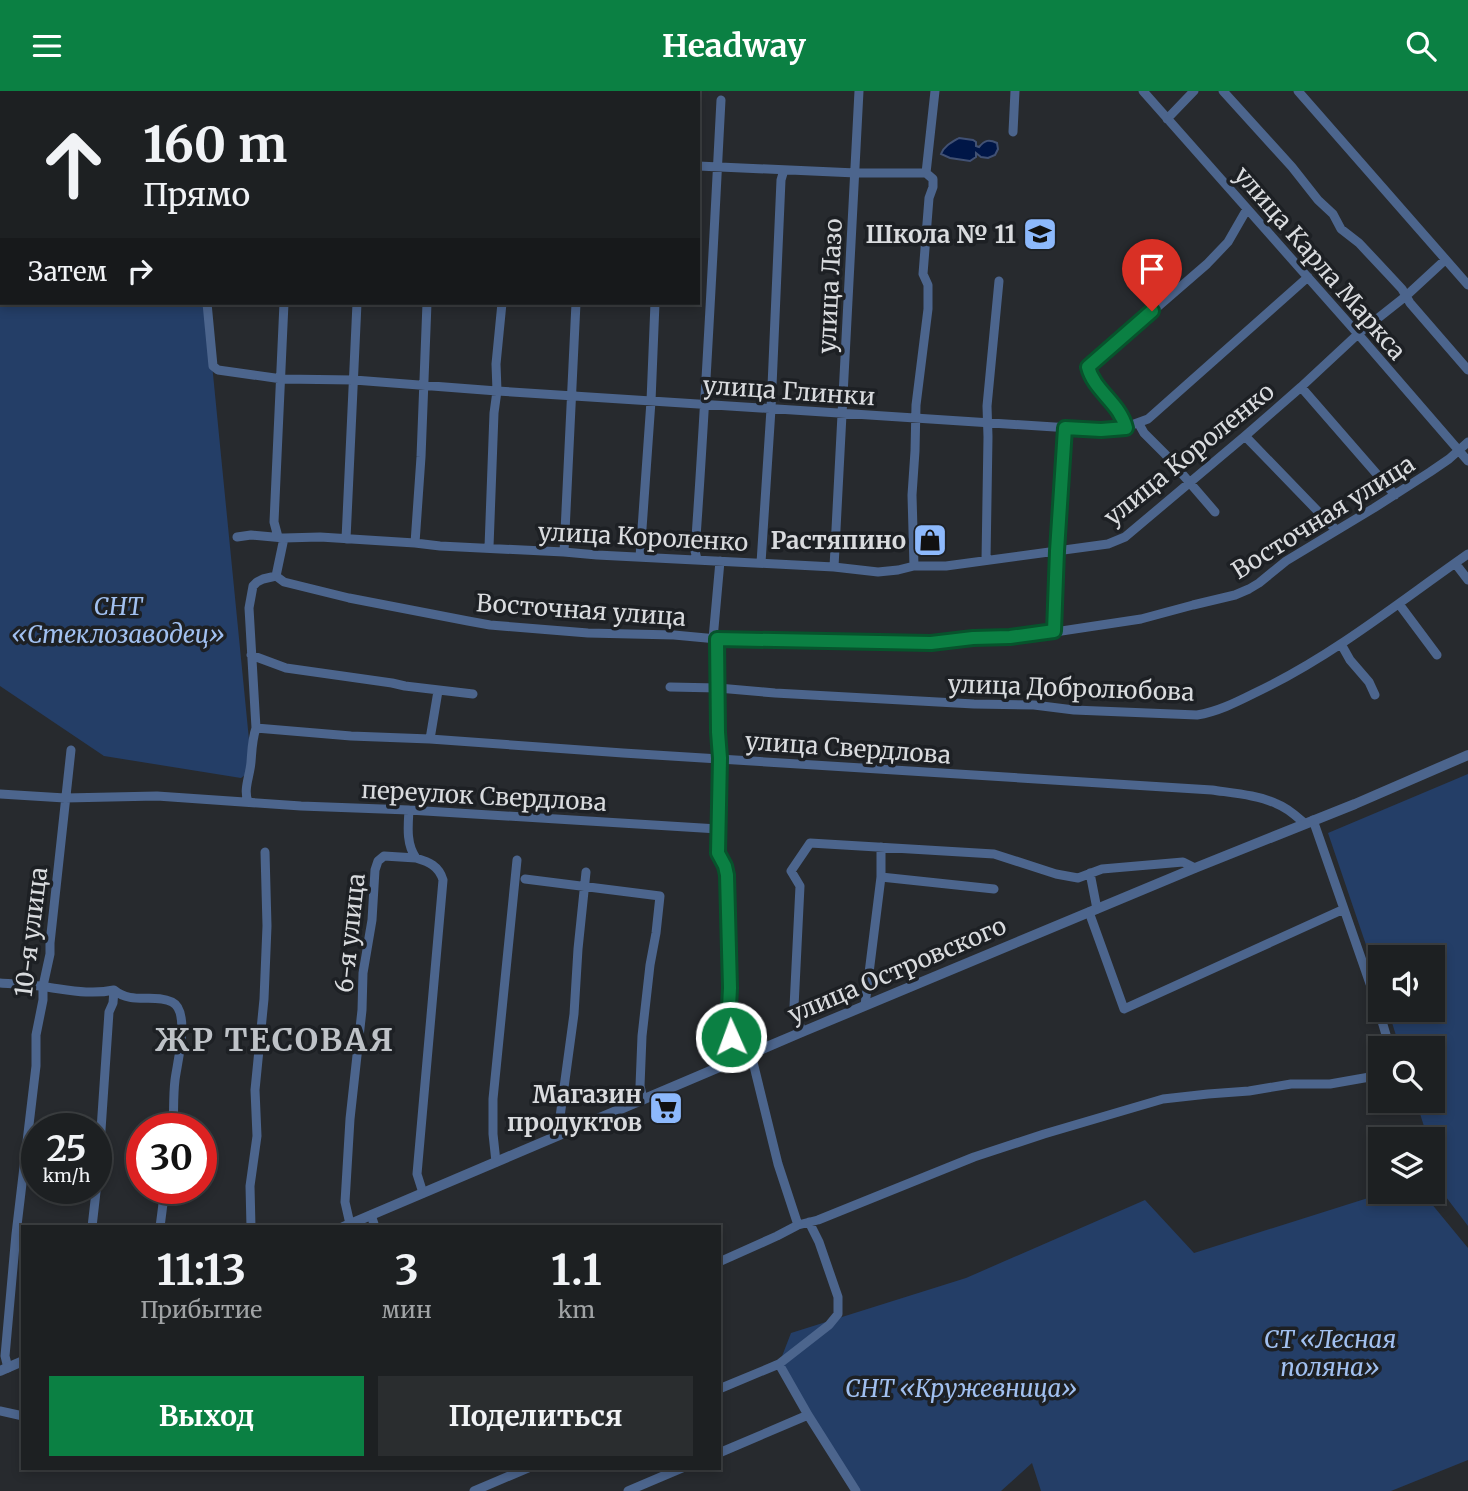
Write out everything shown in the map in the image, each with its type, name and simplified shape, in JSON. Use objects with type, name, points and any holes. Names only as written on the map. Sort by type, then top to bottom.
[{"type":"street","name":"улица Лазо","points":[[834,567],[859,91]]},
{"type":"street","points":[[926,173],[935,91]]},
{"type":"street","points":[[1013,132],[1015,91]]},
{"type":"street","name":"улица Карла Маркса","points":[[1143,91],[1468,461]]},
{"type":"street","points":[[1167,119],[1194,91]]},
{"type":"street","points":[[1223,91],[1292,167],[1333,215],[1341,229],[1359,243],[1402,289],[1468,370]]},
{"type":"street","points":[[1298,91],[1468,285]]},
{"type":"street","points":[[697,559],[695,551],[706,405],[721,100]]},
{"type":"street","points":[[700,166],[856,173],[926,173],[933,179],[923,274],[928,285],[928,309],[916,405],[912,495],[914,566]]},
{"type":"street","points":[[761,563],[781,180],[784,170]]},
{"type":"street","points":[[1126,428],[1123,416],[1092,378],[1088,367],[1207,264],[1228,242],[1247,209]]},
{"type":"street","name":"улица Короленко","points":[[237,537],[320,537],[834,567],[878,572],[914,566],[946,566],[1108,544],[1125,537],[1245,436],[1445,260]]},
{"type":"street","name":"улица Глинки","points":[[207,305],[213,366],[229,372],[282,379],[354,380],[1101,430],[1139,424],[1161,409],[1308,278]]},
{"type":"street","points":[[986,560],[986,406],[999,281]]},
{"type":"street","points":[[248,802],[245,794],[256,728],[249,608],[253,586],[263,579],[276,576],[281,538],[274,522],[284,305]]},
{"type":"street","points":[[346,539],[357,305]]},
{"type":"street","points":[[415,543],[427,305]]},
{"type":"street","points":[[489,547],[496,364],[502,305]]},
{"type":"street","points":[[564,552],[576,305]]},
{"type":"street","points":[[640,557],[655,305]]},
{"type":"street","points":[[1301,387],[1395,495]]},
{"type":"street","points":[[1139,424],[1215,512]]},
{"type":"street","points":[[1054,631],[1065,428]]},
{"type":"street","points":[[1245,436],[1336,530]]},
{"type":"street","name":"Восточная улица","points":[[276,576],[284,582],[349,598],[490,625],[715,639],[931,643],[1010,637],[1142,619],[1234,595],[1259,583],[1286,561],[1395,495],[1468,443]]},
{"type":"street","name":"улица Добролюбова","points":[[670,687],[1197,715],[1236,703],[1297,672],[1468,554]]},
{"type":"street","points":[[720,561],[715,639],[720,758],[718,853],[725,866],[728,887],[728,1027],[734,1061]]},
{"type":"street","points":[[1455,563],[1468,580]]},
{"type":"street","points":[[1399,604],[1437,655]]},
{"type":"street","points":[[1341,644],[1350,660],[1369,682],[1375,695]]},
{"type":"street","points":[[251,655],[286,668],[473,694]]},
{"type":"street","points":[[430,739],[438,691]]},
{"type":"street","name":"улица Свердлова","points":[[256,728],[1212,790],[1275,803],[1309,822]]},
{"type":"street","name":"10-я улица","points":[[4,1369],[16,1234],[36,1066],[36,1035],[50,954],[71,750]]},
{"type":"street","name":"улица Островского","points":[[346,1225],[373,1221],[423,1193],[643,1099],[1468,755]]},
{"type":"street","name":"переулок Свердлова","points":[[0,794],[65,798],[157,796],[718,829]]},
{"type":"street","points":[[409,810],[409,841],[412,853],[416,858],[435,866],[442,874],[443,880],[417,1174],[423,1193]]},
{"type":"street","points":[[1309,822],[1344,909],[1386,1036]]},
{"type":"street","points":[[802,1032],[794,1007],[800,886],[791,871],[810,843],[994,854],[1056,874],[1078,878],[1102,869],[1183,862],[1195,868]]},
{"type":"street","points":[[865,1005],[881,877],[881,847]]},
{"type":"street","points":[[251,1225],[250,1186],[257,1136],[255,1090],[265,987],[265,852]]},
{"type":"street","name":"6-я улица","points":[[346,1225],[350,1119],[375,870],[378,861],[384,856],[416,858]]},
{"type":"street","points":[[496,1162],[493,1099],[517,860]]},
{"type":"street","points":[[564,1133],[560,1117],[574,1014],[586,872]]},
{"type":"street","points":[[1090,873],[1093,911],[1124,1009],[1344,909]]},
{"type":"street","points":[[881,877],[994,889]]},
{"type":"street","points":[[525,879],[660,896],[643,1024],[640,1078],[643,1099]]},
{"type":"street","points":[[0,983],[76,992],[114,990]]},
{"type":"street","points":[[114,990],[121,996],[168,1000],[179,1009],[182,1032],[174,1113]]},
{"type":"street","points":[[92,1225],[108,1012],[113,1003],[114,990]]},
{"type":"street","points":[[751,1054],[778,1164],[798,1225]]},
{"type":"street","points":[[721,1261],[798,1225],[818,1220],[974,1157],[1163,1099],[1300,1083],[1330,1084],[1368,1077]]},
{"type":"street","points":[[160,1225],[162,1204]]},
{"type":"street","points":[[721,1388],[779,1364],[829,1325],[838,1314],[838,1297],[819,1242],[809,1222]]},
{"type":"street","points":[[4,1369],[21,1362]]},
{"type":"street","points":[[779,1364],[856,1491]]},
{"type":"street","points":[[0,1411],[21,1416]]},
{"type":"street","points":[[721,1452],[808,1415]]},
{"type":"street","points":[[474,1491],[523,1470]]},
{"type":"street","points":[[628,1491],[677,1470]]},
{"type":"green space","name":"СНТ «Стеклозаводец»","points":[[0,305],[206,305],[252,770],[241,778],[104,756],[0,686]]},
{"type":"green space","points":[[1468,774],[1468,1226],[1445,1194],[1445,1127],[1424,1127],[1420,1113],[1445,1113],[1445,1036],[1396,1036],[1392,1022],[1445,1022],[1445,945],[1368,945],[1368,951],[1328,833]]},
{"type":"green space","points":[[1368,1198],[1368,1204],[1432,1204],[1468,1248],[1468,1460],[1391,1491],[1041,1491],[1032,1463],[1001,1491],[858,1491],[779,1364],[791,1333],[966,1278],[1145,1200],[1194,1253]]},
{"type":"shaded area","points":[[959,138],[973,140],[979,147],[992,141],[997,143],[998,149],[995,155],[988,158],[976,153],[976,157],[970,161],[941,154],[946,146]]},
{"type":"place","name":"Школа № 11","points":[[1040,234]]},
{"type":"place","name":"Растяпино","points":[[930,540]]},
{"type":"place","name":"Магазин продуктов","points":[[666,1108]]},
{"type":"district","name":"ЖР ТЕСОВАЯ","points":[[275,1040]]},
{"type":"route","points":[[731,1037],[728,1027],[729,899],[725,866],[718,853],[720,758],[717,639],[931,643],[1035,635],[1054,631],[1065,428],[1126,428],[1123,416],[1092,378],[1088,367],[1152,311]]},
{"type":"park label","name":"СТ «Лесная поляна»","points":[[1330,1353]]},
{"type":"park label","name":"СНТ «Кружевница»","points":[[961,1388]]}]
